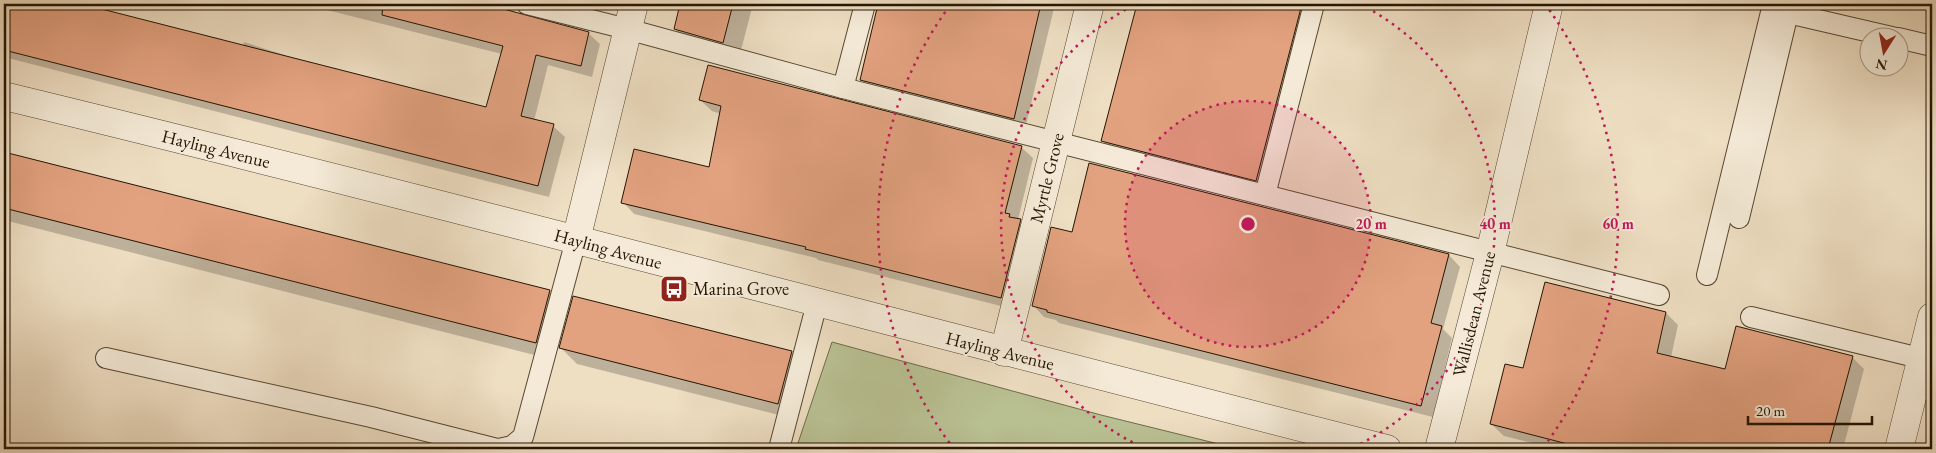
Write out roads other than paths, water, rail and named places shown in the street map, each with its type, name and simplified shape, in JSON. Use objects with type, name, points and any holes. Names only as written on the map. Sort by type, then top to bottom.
[{"type":"street","name":"Myrtle Grove","points":[[1004,352],[1090,4]]},
{"type":"street","name":"Wallisdean Avenue","points":[[1439,449],[1490,253],[1549,4]]},
{"type":"street","points":[[576,240],[630,16]]},
{"type":"street","name":"Hayling Avenue","points":[[4,96],[576,240],[1004,352],[1387,449]]},
{"type":"street","points":[[1899,449],[1927,360],[1932,317]]},
{"type":"lane","points":[[527,4],[630,16],[843,88],[1490,253],[1659,294]]},
{"type":"lane","points":[[843,88],[865,4]]},
{"type":"lane","points":[[1265,195],[1314,4]]},
{"type":"lane","points":[[1707,275],[1768,5]]},
{"type":"lane","points":[[1739,218],[1788,12],[1858,29]]},
{"type":"lane","points":[[1908,41],[1932,46]]},
{"type":"lane","points":[[106,358],[371,417],[498,449],[512,446],[523,437],[576,240]]},
{"type":"lane","points":[[779,449],[816,303]]},
{"type":"lane","points":[[1751,316],[1927,360]]},
{"type":"place","name":"Marina Grove","points":[[674,289]]}]
